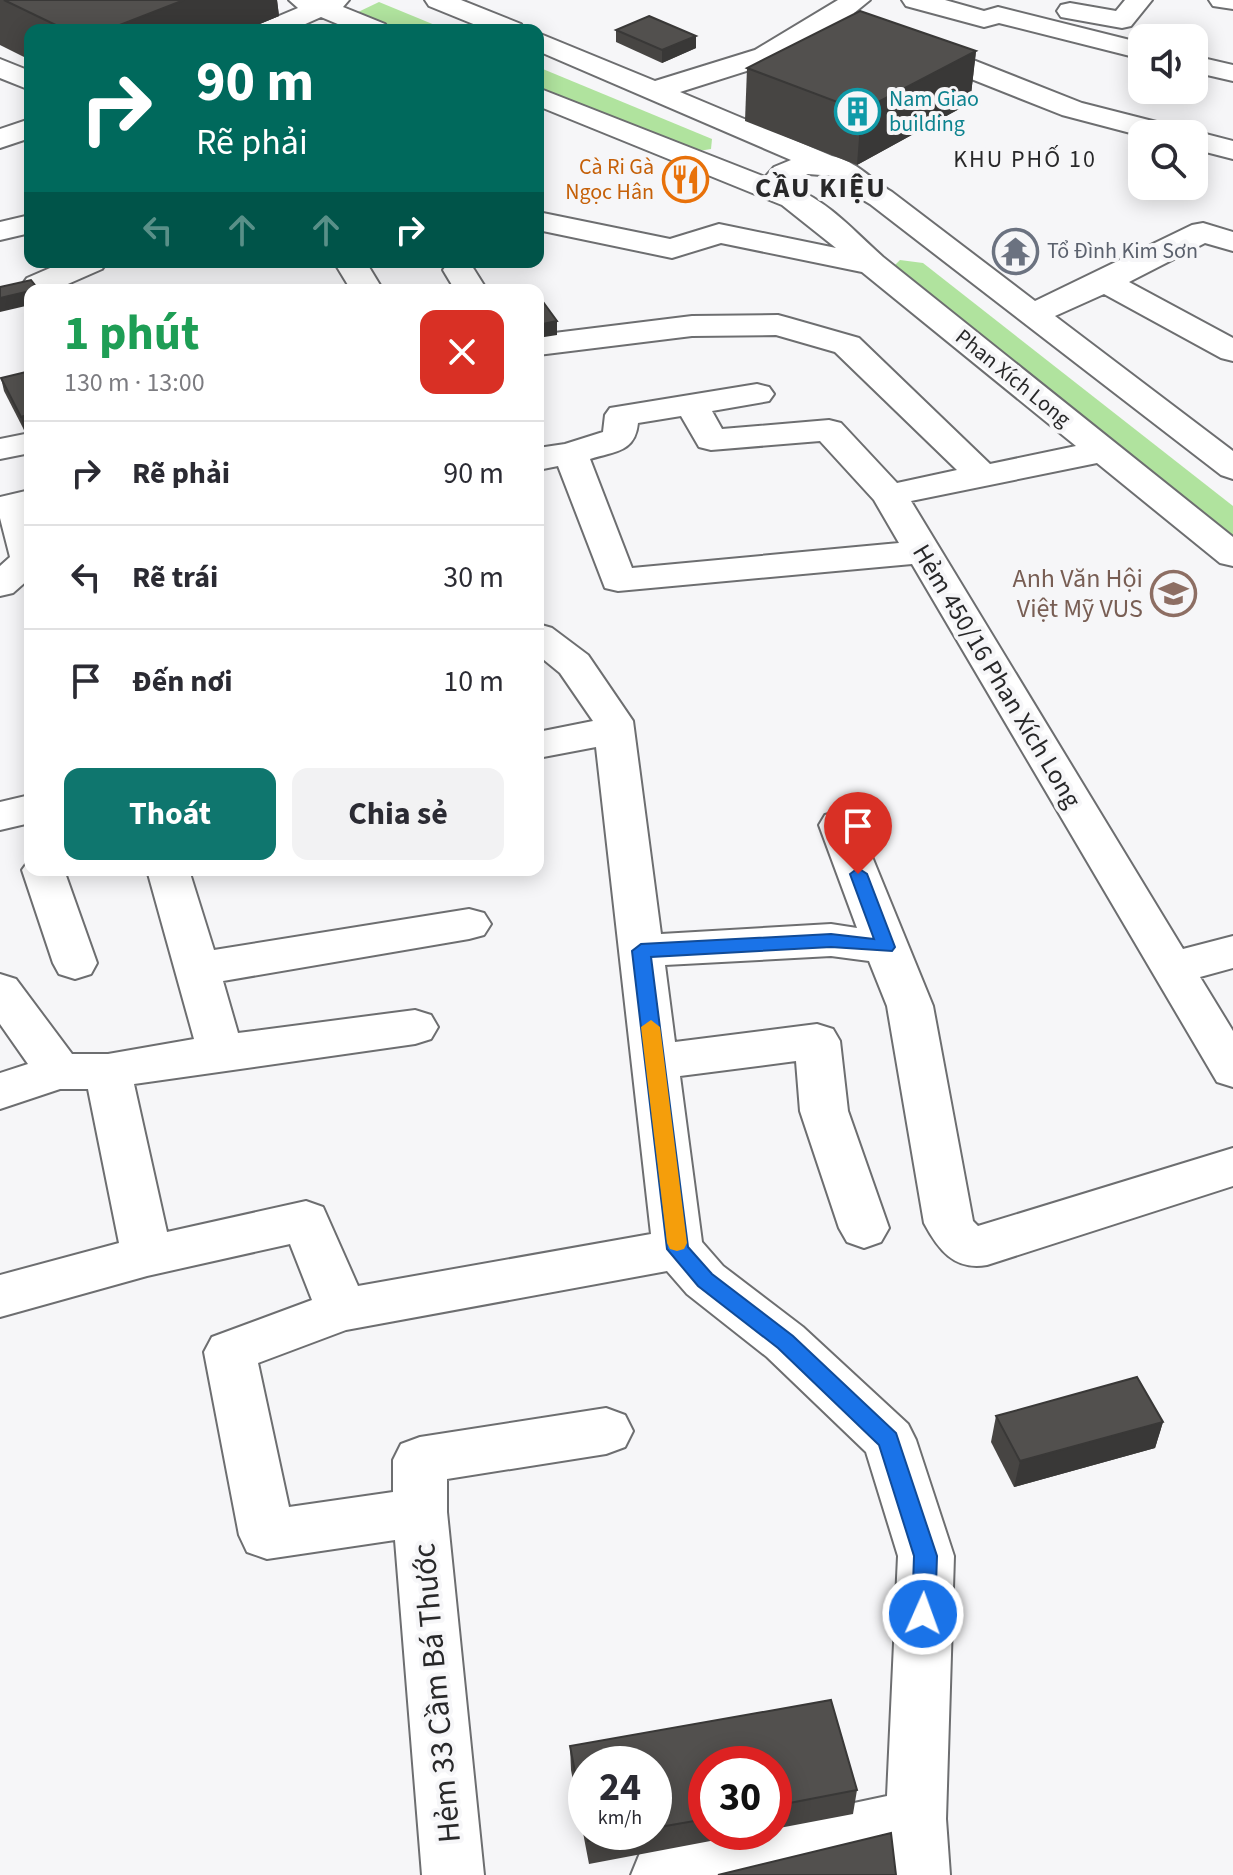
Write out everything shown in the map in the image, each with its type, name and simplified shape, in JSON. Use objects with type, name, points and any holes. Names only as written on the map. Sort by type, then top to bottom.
[{"type":"street","points":[[438,0],[496,24]]},
{"type":"street","points":[[915,0],[984,19]]},
{"type":"street","points":[[1017,20],[1039,5],[1122,20],[1139,0]]},
{"type":"street","points":[[1222,0],[1233,1]]},
{"type":"street","points":[[281,24],[321,3],[363,24]]},
{"type":"street","points":[[656,90],[765,56],[847,4],[938,56],[1072,109],[1128,123]]},
{"type":"street","points":[[938,56],[984,19],[998,15],[1128,48]]},
{"type":"street","points":[[544,43],[846,171],[858,180],[859,185],[881,198],[1233,468]]},
{"type":"street","points":[[0,67],[24,100]]},
{"type":"street","points":[[1208,67],[1233,73]]},
{"type":"street","points":[[0,139],[24,106]]},
{"type":"street","name":"Phan Xích Long","points":[[546,106],[789,197],[827,223],[872,264],[1233,555]]},
{"type":"street","points":[[1208,144],[1233,150]]},
{"type":"street","points":[[827,165],[787,170],[777,181],[789,197],[832,204],[852,196],[859,185]]},
{"type":"street","points":[[544,222],[672,249],[719,233],[872,264]]},
{"type":"street","points":[[0,231],[24,225]]},
{"type":"street","points":[[1030,315],[1105,282],[1203,232],[1233,242]]},
{"type":"street","points":[[40,284],[77,268]]},
{"type":"street","points":[[1105,282],[1233,351]]},
{"type":"street","points":[[544,344],[692,326],[778,325],[847,345],[983,476]]},
{"type":"street","points":[[757,394],[622,415],[619,438],[555,456],[618,580],[922,552]]},
{"type":"street","name":"Hẻm 450/16 Phan Xích Long","points":[[691,404],[711,440],[829,430],[889,495],[1233,1070]]},
{"type":"street","points":[[0,449],[24,444]]},
{"type":"street","points":[[889,495],[1103,451]]},
{"type":"street","points":[[24,502],[14,503],[24,541]]},
{"type":"street","points":[[24,565],[0,587],[24,597]]},
{"type":"street","points":[[544,641],[574,664],[613,721],[678,1249],[705,1280],[785,1342],[889,1440],[926,1556],[918,1847],[662,1875]]},
{"type":"street","points":[[544,744],[614,731]]},
{"type":"street","points":[[840,825],[910,1006],[949,1223],[963,1244],[975,1248],[987,1245],[1233,1167]]},
{"type":"street","points":[[45,876],[75,963]]},
{"type":"street","points":[[170,876],[221,1052]]},
{"type":"street","points":[[197,969],[469,924]]},
{"type":"street","points":[[641,951],[831,940],[886,947]]},
{"type":"street","points":[[1172,968],[1233,952]]},
{"type":"street","points":[[0,990],[59,1072]]},
{"type":"street","points":[[0,1091],[59,1072],[108,1071],[221,1052],[415,1027]]},
{"type":"street","points":[[654,1062],[817,1041],[824,1111],[864,1228]]},
{"type":"street","points":[[108,1071],[147,1256]]},
{"type":"street","points":[[0,1296],[147,1256],[306,1221],[342,1310],[678,1249]]},
{"type":"street","name":"Hẻm 33 Cầm Bá Thước","points":[[342,1310],[230,1352],[267,1535],[420,1512]]},
{"type":"street","name":"Hẻm 33 Cầm Bá Thước","points":[[453,1875],[420,1512],[420,1460],[606,1431]]},
{"type":"green space","points":[[379,2],[432,24],[383,24],[356,13]]},
{"type":"green space","points":[[544,69],[712,139],[711,149],[693,152],[544,90]]},
{"type":"green space","points":[[900,260],[923,263],[1233,506],[1233,542],[892,268]]},
{"type":"building","points":[[4,0],[184,0],[122,24],[54,24]]},
{"type":"building","points":[[860,11],[976,51],[861,111],[747,68]]},
{"type":"building","points":[[649,16],[696,36],[662,50],[616,30]]},
{"type":"building","points":[[31,280],[34,284],[24,284],[24,292],[0,298],[0,287]]},
{"type":"building","points":[[544,303],[557,321],[544,324]]},
{"type":"building","points":[[24,372],[24,416],[21,417],[1,378]]},
{"type":"building","points":[[1137,1377],[1163,1422],[1020,1461],[996,1416]]},
{"type":"building","points":[[831,1700],[857,1790],[792,1803],[792,1746],[688,1746],[688,1822],[672,1825],[672,1746],[570,1746]]},
{"type":"building","points":[[891,1833],[896,1875],[718,1875]]},
{"type":"slow traffic","points":[[651,1027],[677,1243]]},
{"type":"place","name":"Nam Giao building","points":[[858,112]]},
{"type":"place","name":"Cà Ri Gà Ngọc Hân","points":[[685,180]]},
{"type":"place","name":"Tổ Đình Kim Sơn","points":[[1016,251]]},
{"type":"place","name":"Anh Văn Hội Việt Mỹ VUS","points":[[1174,593]]},
{"type":"district","name":"KHU PHỐ 10","points":[[1025,159]]},
{"type":"district","name":"CẦU KIỆU","points":[[821,188]]},
{"type":"route","points":[[858,874],[886,947],[831,940],[641,951],[678,1249],[705,1280],[785,1342],[889,1440],[926,1556],[923,1614]]}]
